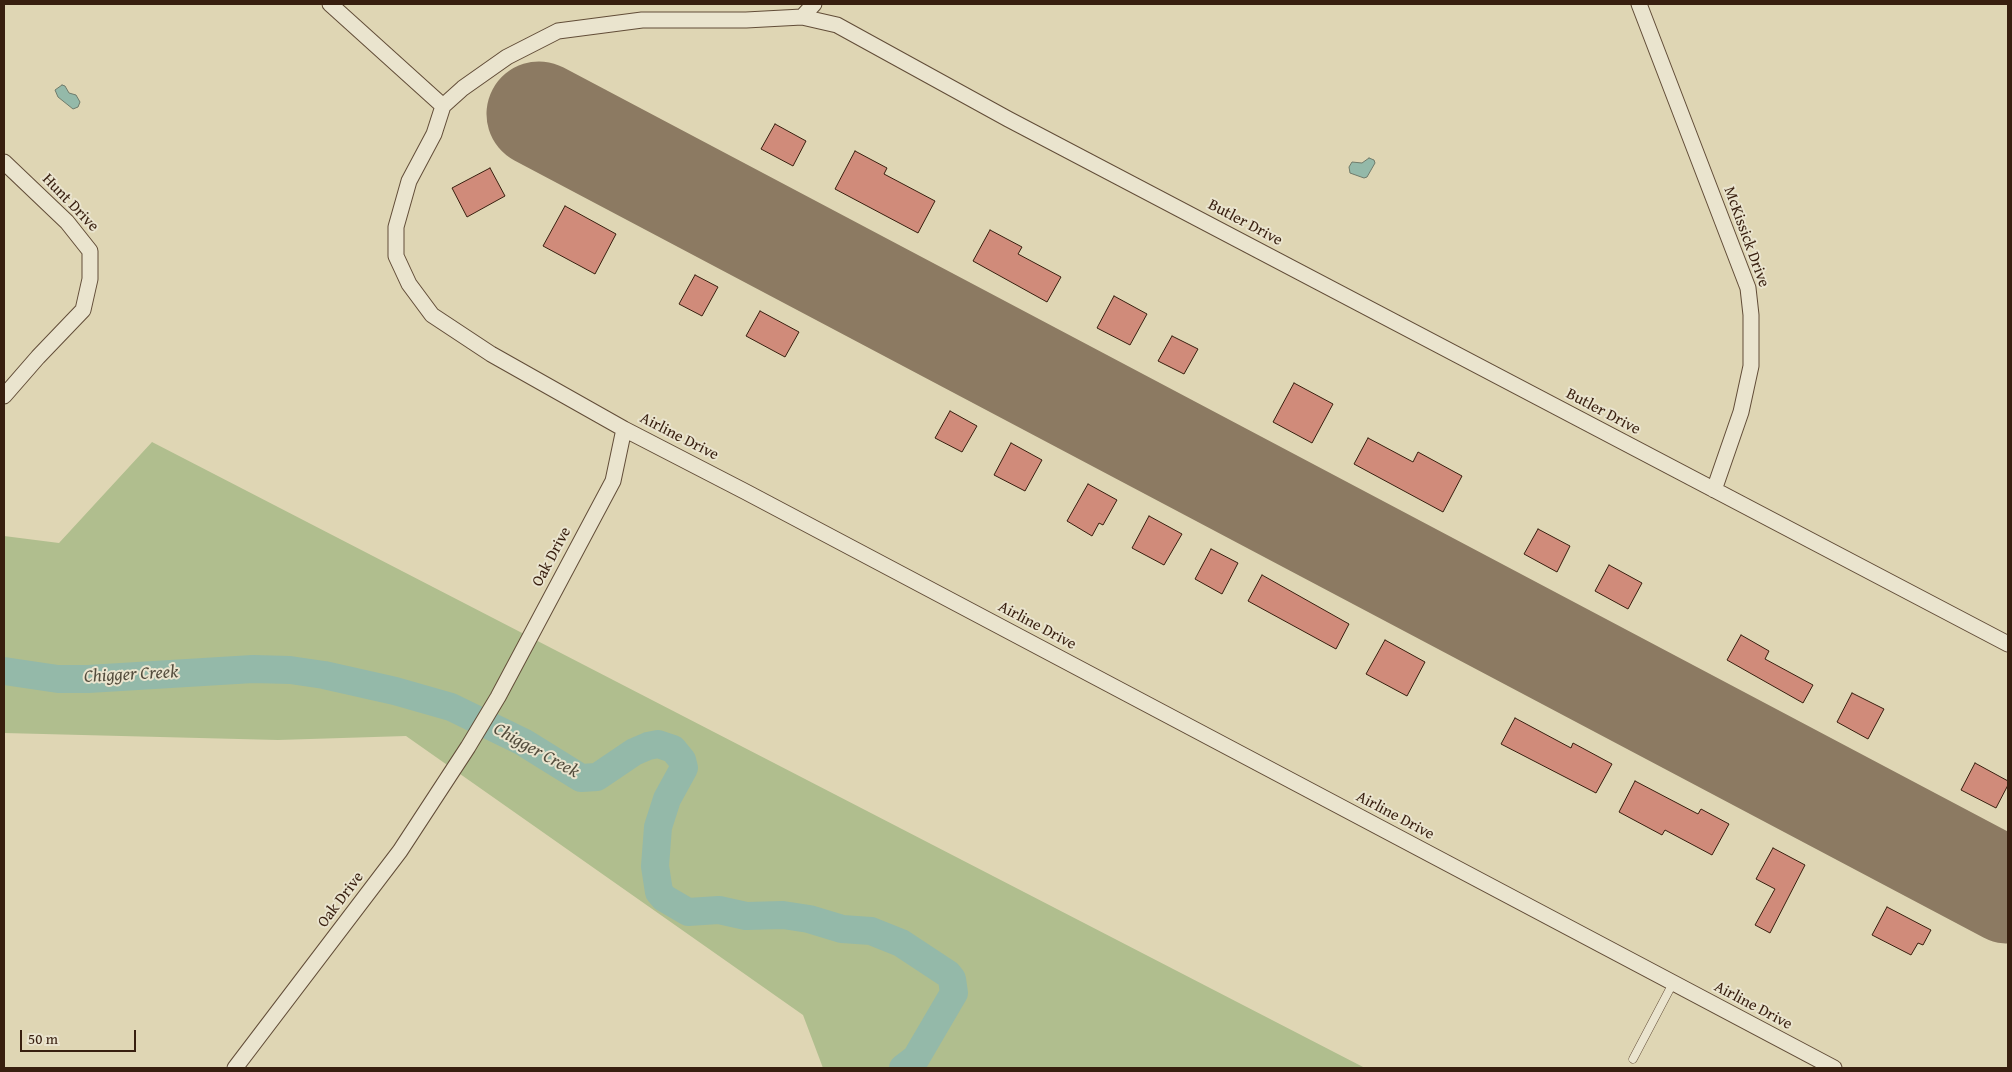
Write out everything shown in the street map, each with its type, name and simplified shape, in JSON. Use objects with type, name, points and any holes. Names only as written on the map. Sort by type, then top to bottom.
[{"type":"street","points":[[330,4],[443,106]]},
{"type":"street","points":[[802,17],[814,4]]},
{"type":"street","name":"McKissick Drive","points":[[1639,4],[1748,288],[1750,366],[1741,412],[1714,490]]},
{"type":"street","name":"Butler Drive","points":[[443,106],[506,56],[558,31],[642,20],[746,20],[802,17],[837,25],[1016,123],[2008,644]]},
{"type":"street","name":"Airline Drive","points":[[443,106],[434,134],[409,181],[396,228],[396,256],[409,284],[432,315],[439,320],[490,354],[624,429],[1834,1068]]},
{"type":"street","name":"Hunt Drive","points":[[4,162],[67,222],[90,251],[90,279],[83,310],[4,396]]},
{"type":"street","name":"Oak Drive","points":[[235,1068],[400,851],[498,697],[613,481],[624,429]]},
{"type":"lane","points":[[1633,1059],[1673,983]]},
{"type":"shaded area","points":[[62,85],[65,86],[69,93],[76,95],[80,102],[78,107],[73,109],[58,97],[55,90]]},
{"type":"shaded area","points":[[1369,158],[1374,160],[1375,163],[1367,177],[1364,178],[1350,173],[1349,167],[1352,162],[1362,163]]},
{"type":"shaded area","points":[[152,442],[1365,1068],[823,1068],[803,1015],[406,736],[278,740],[4,733],[4,536],[59,543]]},
{"type":"building","points":[[775,124],[806,141],[793,166],[761,149]]},
{"type":"building","points":[[855,151],[887,168],[884,174],[935,201],[918,233],[835,189]]},
{"type":"building","points":[[490,168],[505,196],[467,217],[452,188]]},
{"type":"building","points":[[565,206],[616,234],[595,274],[543,246]]},
{"type":"building","points":[[990,230],[1022,247],[1018,254],[1061,277],[1047,302],[973,261]]},
{"type":"building","points":[[695,275],[718,287],[702,316],[679,304]]},
{"type":"building","points":[[1114,296],[1147,314],[1130,345],[1097,328]]},
{"type":"building","points":[[760,311],[799,332],[785,357],[746,336]]},
{"type":"building","points":[[1172,336],[1198,349],[1184,374],[1158,361]]},
{"type":"building","points":[[1294,383],[1333,404],[1312,443],[1273,422]]},
{"type":"building","points":[[950,411],[977,426],[962,452],[935,438]]},
{"type":"building","points":[[1368,438],[1413,462],[1418,452],[1462,476],[1443,512],[1354,464]]},
{"type":"building","points":[[1011,443],[1042,460],[1025,491],[994,475]]},
{"type":"building","points":[[1088,484],[1117,500],[1103,525],[1099,523],[1092,536],[1067,521]]},
{"type":"building","points":[[1149,516],[1182,534],[1164,565],[1132,548]]},
{"type":"building","points":[[1538,529],[1570,546],[1557,572],[1524,554]]},
{"type":"building","points":[[1211,549],[1238,563],[1222,594],[1195,579]]},
{"type":"building","points":[[1609,565],[1642,583],[1628,609],[1595,591]]},
{"type":"building","points":[[1262,575],[1349,624],[1336,649],[1248,601]]},
{"type":"building","points":[[1741,635],[1769,651],[1765,659],[1813,685],[1803,703],[1727,660]]},
{"type":"building","points":[[1385,640],[1425,662],[1407,696],[1366,674]]},
{"type":"building","points":[[1852,693],[1884,709],[1868,739],[1837,722]]},
{"type":"building","points":[[1515,718],[1571,748],[1573,743],[1612,764],[1596,793],[1501,744]]},
{"type":"building","points":[[1975,763],[2008,781],[2008,785],[1996,808],[1961,790]]},
{"type":"building","points":[[1635,781],[1698,814],[1701,809],[1729,824],[1712,855],[1665,830],[1662,835],[1619,812]]},
{"type":"building","points":[[1773,848],[1805,865],[1770,933],[1755,925],[1775,889],[1756,879]]},
{"type":"building","points":[[1887,907],[1931,930],[1923,945],[1918,943],[1911,955],[1872,935]]},
{"type":"waterway","name":"Chigger Creek","points":[[4,671],[58,679],[88,679],[253,669],[290,670],[324,675],[395,691],[451,707],[523,742],[581,778],[597,777],[634,752],[648,746],[658,744],[673,749],[682,760],[684,768],[667,799],[658,827],[655,866],[659,892],[664,898],[688,912],[719,910],[746,916],[783,915],[809,919],[842,929],[871,931],[901,943],[948,974],[952,979],[954,993],[916,1058],[903,1068]]},
{"type":"runway","points":[[539,114],[2008,891]]}]
